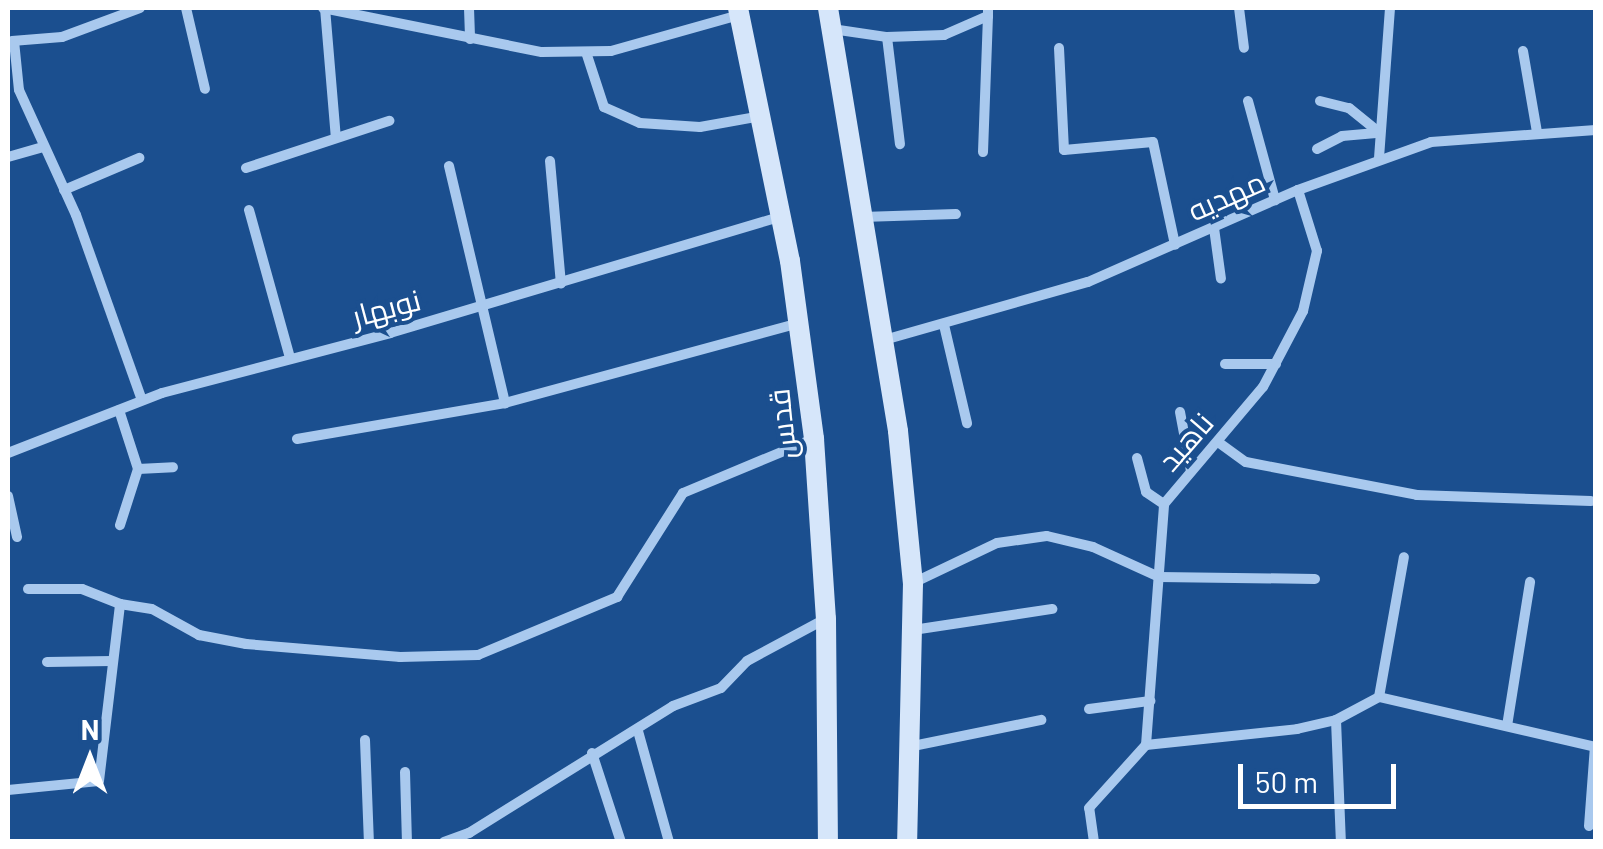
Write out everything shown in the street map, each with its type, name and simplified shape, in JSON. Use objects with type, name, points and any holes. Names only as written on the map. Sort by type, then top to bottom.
[{"type":"main road","name":"قدس","points":[[739,11],[800,322],[814,439],[826,619],[828,842]]},
{"type":"main road","points":[[829,18],[884,340],[913,584],[913,746],[907,842]]},
{"type":"street","points":[[140,8],[62,37],[11,41],[19,90],[64,190],[142,400]]},
{"type":"street","points":[[186,8],[205,89]]},
{"type":"street","points":[[336,138],[324,8],[542,52],[586,52],[644,44],[663,32],[706,28],[739,11]]},
{"type":"street","points":[[469,8],[470,39]]},
{"type":"street","points":[[1239,8],[1244,48]]},
{"type":"street","points":[[1378,158],[1390,8]]},
{"type":"street","points":[[829,18],[887,37],[944,36],[988,12]]},
{"type":"street","points":[[983,152],[988,12]]},
{"type":"street","points":[[887,37],[900,144]]},
{"type":"street","points":[[1059,48],[1064,150],[1154,142],[1174,245]]},
{"type":"street","points":[[1523,51],[1536,132]]},
{"type":"street","points":[[586,52],[604,107],[640,124],[700,126],[762,116]]},
{"type":"street","points":[[1248,101],[1275,200]]},
{"type":"street","points":[[1320,101],[1349,108],[1380,133]]},
{"type":"street","points":[[246,168],[389,121]]},
{"type":"street","name":"مهدیه","points":[[884,340],[1088,282],[1298,190],[1431,142],[1596,130]]},
{"type":"street","points":[[1317,149],[1342,136],[1380,133]]},
{"type":"street","points":[[8,157],[43,146]]},
{"type":"street","points":[[64,190],[139,158]]},
{"type":"street","points":[[550,161],[561,284]]},
{"type":"street","points":[[449,166],[504,402]]},
{"type":"street","name":"ناهید","points":[[1146,745],[1164,504],[1218,442],[1276,364],[1302,311],[1317,251],[1298,190]]},
{"type":"street","points":[[249,210],[290,358]]},
{"type":"street","points":[[860,217],[956,214]]},
{"type":"street","name":"نوبهار","points":[[8,453],[142,400],[561,284],[780,217]]},
{"type":"street","points":[[1214,228],[1221,280]]},
{"type":"street","points":[[297,439],[504,402],[800,322]]},
{"type":"street","points":[[944,325],[966,423]]},
{"type":"street","points":[[1224,364],[1276,364]]},
{"type":"street","points":[[119,410],[138,469],[120,524]]},
{"type":"street","points":[[1180,412],[1191,470]]},
{"type":"street","points":[[28,589],[82,589],[120,604],[152,609],[199,635],[246,644],[400,658],[478,654],[617,597],[684,493],[814,439]]},
{"type":"street","points":[[1218,442],[1246,462],[1416,496],[1590,501]]},
{"type":"street","points":[[1138,458],[1146,492],[1164,504]]},
{"type":"street","points":[[138,469],[173,467]]},
{"type":"street","points":[[8,496],[17,537]]},
{"type":"street","points":[[913,584],[997,543],[1047,536],[1093,546],[1159,577],[1315,578]]},
{"type":"street","points":[[1379,697],[1404,557]]},
{"type":"street","points":[[1507,726],[1530,582]]},
{"type":"street","points":[[8,790],[99,782],[120,604]]},
{"type":"street","points":[[913,630],[1052,609]]},
{"type":"street","points":[[444,842],[469,833],[673,706],[721,688],[747,660],[826,619]]},
{"type":"street","points":[[47,662],[112,660]]},
{"type":"street","points":[[1094,842],[1090,808],[1114,773],[1146,745],[1336,720],[1379,697],[1595,747],[1589,826]]},
{"type":"street","points":[[1090,709],[1150,701]]},
{"type":"street","points":[[913,746],[1041,720]]},
{"type":"street","points":[[1336,720],[1341,842]]},
{"type":"street","points":[[638,731],[669,842]]},
{"type":"street","points":[[364,740],[369,842]]},
{"type":"street","points":[[592,753],[621,842]]},
{"type":"street","points":[[406,772],[407,842]]}]
